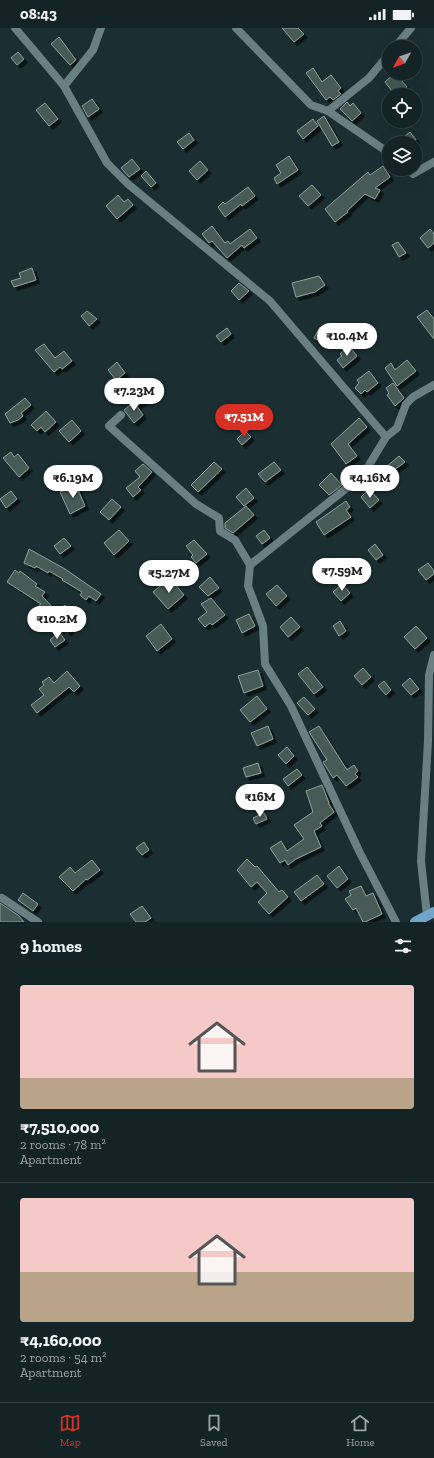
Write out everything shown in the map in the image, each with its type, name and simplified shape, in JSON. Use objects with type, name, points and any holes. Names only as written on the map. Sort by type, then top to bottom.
[{"type":"main road","points":[[415,922],[430,914]]},
{"type":"street","points":[[15,28],[64,86],[107,163],[128,184],[270,300],[386,437]]},
{"type":"street","points":[[64,86],[93,50],[101,28]]},
{"type":"street","points":[[236,28],[311,104],[328,110],[382,148]]},
{"type":"street","points":[[401,40],[411,28]]},
{"type":"street","points":[[328,110],[369,78],[382,62]]},
{"type":"street","points":[[422,169],[434,162]]},
{"type":"street","points":[[250,565],[363,475],[386,437],[398,428],[406,404],[413,397],[434,385]]},
{"type":"street","points":[[121,415],[109,426],[196,504],[220,518],[220,531],[235,540],[250,565],[248,586],[263,626],[265,664],[291,706],[360,854],[396,922]]},
{"type":"street","points":[[430,914],[421,861],[428,741],[429,675],[434,655]]},
{"type":"street","points":[[2,898],[38,922]]},
{"type":"building","points":[[282,28],[298,28],[304,34],[294,42]]},
{"type":"building","points":[[59,37],[76,60],[70,65],[51,44]]},
{"type":"building","points":[[18,52],[24,59],[17,65],[11,58]]},
{"type":"building","points":[[313,68],[322,82],[331,75],[341,88],[338,91],[341,94],[333,100],[330,97],[326,100],[306,73]]},
{"type":"building","points":[[387,80],[401,80],[407,87],[390,88],[385,82]]},
{"type":"building","points":[[92,99],[99,109],[88,117],[82,106]]},
{"type":"building","points":[[347,102],[350,106],[353,103],[361,113],[352,121],[340,109]]},
{"type":"building","points":[[45,103],[58,119],[49,126],[36,110]]},
{"type":"building","points":[[324,116],[339,142],[332,146],[317,121]]},
{"type":"building","points":[[313,119],[318,126],[303,139],[297,131]]},
{"type":"building","points":[[410,132],[413,136],[405,136]]},
{"type":"building","points":[[189,133],[194,140],[183,149],[177,142]]},
{"type":"building","points":[[289,156],[298,170],[277,184],[274,178],[281,173],[276,165]]},
{"type":"building","points":[[132,159],[140,169],[129,177],[121,168]]},
{"type":"building","points":[[200,161],[208,170],[197,180],[189,171]]},
{"type":"building","points":[[382,167],[382,176],[390,177],[375,188],[380,190],[375,199],[365,194],[347,211],[348,212],[335,222],[325,209],[368,172],[370,175]]},
{"type":"building","points":[[146,171],[156,183],[151,187],[141,176]]},
{"type":"building","points":[[312,185],[321,195],[308,206],[299,196]]},
{"type":"building","points":[[248,187],[255,196],[242,206],[241,204],[225,217],[218,207],[223,202],[225,204]]},
{"type":"building","points":[[118,195],[124,202],[128,199],[133,205],[117,219],[106,206]]},
{"type":"building","points":[[212,226],[225,243],[228,241],[230,244],[250,229],[257,238],[244,248],[242,245],[227,258],[212,241],[209,243],[202,234]]},
{"type":"building","points":[[430,229],[434,234],[434,243],[428,248],[420,238]]},
{"type":"building","points":[[398,242],[406,253],[399,257],[392,245]]},
{"type":"building","points":[[32,268],[36,280],[14,287],[11,281],[21,278],[19,273]]},
{"type":"building","points":[[319,276],[325,285],[315,292],[296,297],[292,283]]},
{"type":"building","points":[[239,283],[249,291],[239,300],[231,291]]},
{"type":"building","points":[[427,310],[434,319],[434,339],[417,317]]},
{"type":"building","points":[[87,311],[97,319],[89,326],[81,316]]},
{"type":"building","points":[[320,327],[328,332],[322,342],[314,338]]},
{"type":"building","points":[[227,328],[231,334],[221,342],[216,336]]},
{"type":"building","points":[[44,344],[55,358],[64,351],[72,361],[62,369],[60,367],[54,372],[35,350]]},
{"type":"building","points":[[349,346],[357,356],[343,368],[337,360],[342,356],[340,354]]},
{"type":"building","points":[[407,360],[416,371],[397,386],[385,368],[391,363],[395,370]]},
{"type":"building","points":[[117,362],[125,373],[116,380],[108,370]]},
{"type":"building","points":[[369,371],[378,383],[367,392],[365,390],[361,394],[355,388],[359,383],[357,380]]},
{"type":"building","points":[[393,383],[404,398],[395,406],[387,395],[389,393],[386,388]]},
{"type":"building","points":[[144,390],[149,397],[137,406],[133,401]]},
{"type":"building","points":[[25,398],[31,405],[21,413],[23,416],[10,423],[5,414]]},
{"type":"building","points":[[134,402],[143,415],[134,423],[124,410]]},
{"type":"building","points":[[46,411],[56,422],[45,432],[41,427],[37,431],[31,425]]},
{"type":"building","points":[[359,418],[367,427],[348,444],[357,456],[346,464],[331,444]]},
{"type":"building","points":[[72,420],[81,431],[69,442],[59,431]]},
{"type":"building","points":[[245,431],[251,437],[242,445],[237,439]]},
{"type":"building","points":[[11,452],[14,457],[18,454],[29,468],[19,477],[3,458]]},
{"type":"building","points":[[399,456],[405,462],[390,473],[385,468]]},
{"type":"building","points":[[214,462],[222,469],[198,492],[191,485]]},
{"type":"building","points":[[274,462],[281,470],[265,482],[258,474]]},
{"type":"building","points":[[143,464],[152,472],[138,487],[141,490],[133,497],[126,488],[140,477],[135,471]]},
{"type":"building","points":[[331,473],[342,485],[329,495],[319,485]]},
{"type":"building","points":[[76,485],[85,506],[70,514],[60,492]]},
{"type":"building","points":[[246,488],[254,498],[244,506],[236,497]]},
{"type":"building","points":[[369,489],[379,500],[370,508],[361,497]]},
{"type":"building","points":[[11,491],[17,499],[6,508],[0,499]]},
{"type":"building","points":[[112,499],[121,507],[109,520],[100,512]]},
{"type":"building","points":[[346,501],[350,507],[346,510],[351,517],[324,535],[316,522]]},
{"type":"building","points":[[246,506],[254,515],[233,533],[225,528],[225,523]]},
{"type":"building","points":[[119,530],[129,541],[114,555],[104,543]]},
{"type":"building","points":[[264,530],[270,538],[262,544],[256,536]]},
{"type":"building","points":[[64,538],[71,546],[60,554],[54,546]]},
{"type":"building","points":[[194,540],[207,554],[196,563],[191,557],[193,555],[186,546]]},
{"type":"building","points":[[375,544],[383,555],[376,560],[368,550]]},
{"type":"building","points":[[29,549],[65,569],[101,594],[96,601],[89,596],[86,600],[80,595],[82,592],[62,580],[63,579],[49,571],[48,573],[36,566],[35,568],[24,563]]},
{"type":"building","points":[[327,561],[335,572],[326,580],[317,570]]},
{"type":"building","points":[[428,563],[434,571],[434,574],[426,580],[418,570]]},
{"type":"building","points":[[15,570],[19,573],[20,571],[37,584],[35,586],[45,592],[42,596],[57,612],[65,605],[80,621],[68,632],[43,614],[40,617],[34,610],[41,604],[7,582]]},
{"type":"building","points":[[210,577],[219,588],[208,596],[199,587]]},
{"type":"building","points":[[167,580],[172,585],[174,583],[184,595],[168,609],[153,592]]},
{"type":"building","points":[[342,584],[350,593],[341,601],[333,592]]},
{"type":"building","points":[[277,585],[287,596],[276,606],[266,594]]},
{"type":"building","points":[[211,598],[225,615],[212,625],[210,623],[205,627],[198,619],[207,612],[201,604]]},
{"type":"building","points":[[249,614],[255,626],[242,633],[236,620]]},
{"type":"building","points":[[291,617],[300,627],[288,637],[280,627]]},
{"type":"building","points":[[340,621],[346,631],[339,636],[333,626]]},
{"type":"building","points":[[161,624],[172,639],[157,651],[146,636]]},
{"type":"building","points":[[416,626],[427,638],[415,649],[404,637]]},
{"type":"building","points":[[59,632],[65,640],[55,647],[50,640]]},
{"type":"building","points":[[307,667],[323,687],[314,694],[298,674]]},
{"type":"building","points":[[363,668],[371,677],[362,685],[354,676]]},
{"type":"building","points":[[258,670],[263,686],[244,693],[238,676]]},
{"type":"building","points":[[67,671],[80,686],[74,692],[69,687],[37,713],[31,705],[44,695],[39,689],[44,685],[42,682],[49,677],[54,683]]},
{"type":"building","points":[[410,678],[419,689],[411,695],[402,685]]},
{"type":"building","points":[[384,681],[391,690],[386,695],[378,686]]},
{"type":"building","points":[[257,696],[267,709],[250,722],[240,710]]},
{"type":"building","points":[[304,697],[315,709],[308,715],[297,703]]},
{"type":"building","points":[[268,726],[273,739],[257,746],[251,733]]},
{"type":"building","points":[[319,726],[347,770],[354,765],[358,771],[355,774],[358,777],[346,786],[337,775],[333,778],[323,762],[327,760],[309,732]]},
{"type":"building","points":[[287,747],[294,756],[286,764],[278,755]]},
{"type":"building","points":[[258,763],[261,773],[246,777],[243,768]]},
{"type":"building","points":[[297,769],[302,775],[288,786],[283,779]]},
{"type":"building","points":[[322,785],[328,803],[334,812],[320,823],[322,826],[314,831],[321,847],[296,859],[288,865],[285,860],[280,863],[270,848],[281,841],[287,851],[304,839],[294,825],[313,812],[306,791]]},
{"type":"building","points":[[264,813],[267,819],[256,824],[253,818]]},
{"type":"building","points":[[144,842],[149,850],[142,855],[136,848]]},
{"type":"building","points":[[247,859],[255,867],[257,866],[279,892],[282,890],[288,897],[269,914],[258,902],[267,893],[257,882],[251,887],[237,870]]},
{"type":"building","points":[[92,860],[100,870],[87,880],[86,879],[73,891],[59,877],[70,867],[75,873]]},
{"type":"building","points":[[339,866],[348,879],[337,888],[327,876]]},
{"type":"building","points":[[317,875],[324,884],[301,901],[294,892]]},
{"type":"building","points":[[361,886],[366,896],[373,893],[382,914],[365,922],[363,922],[356,908],[353,910],[345,899],[351,895],[349,891]]},
{"type":"building","points":[[23,893],[38,904],[33,911],[18,900]]},
{"type":"building","points":[[0,903],[18,915],[24,922],[0,922]]},
{"type":"building","points":[[142,906],[151,918],[145,922],[136,922],[130,914]]}]
